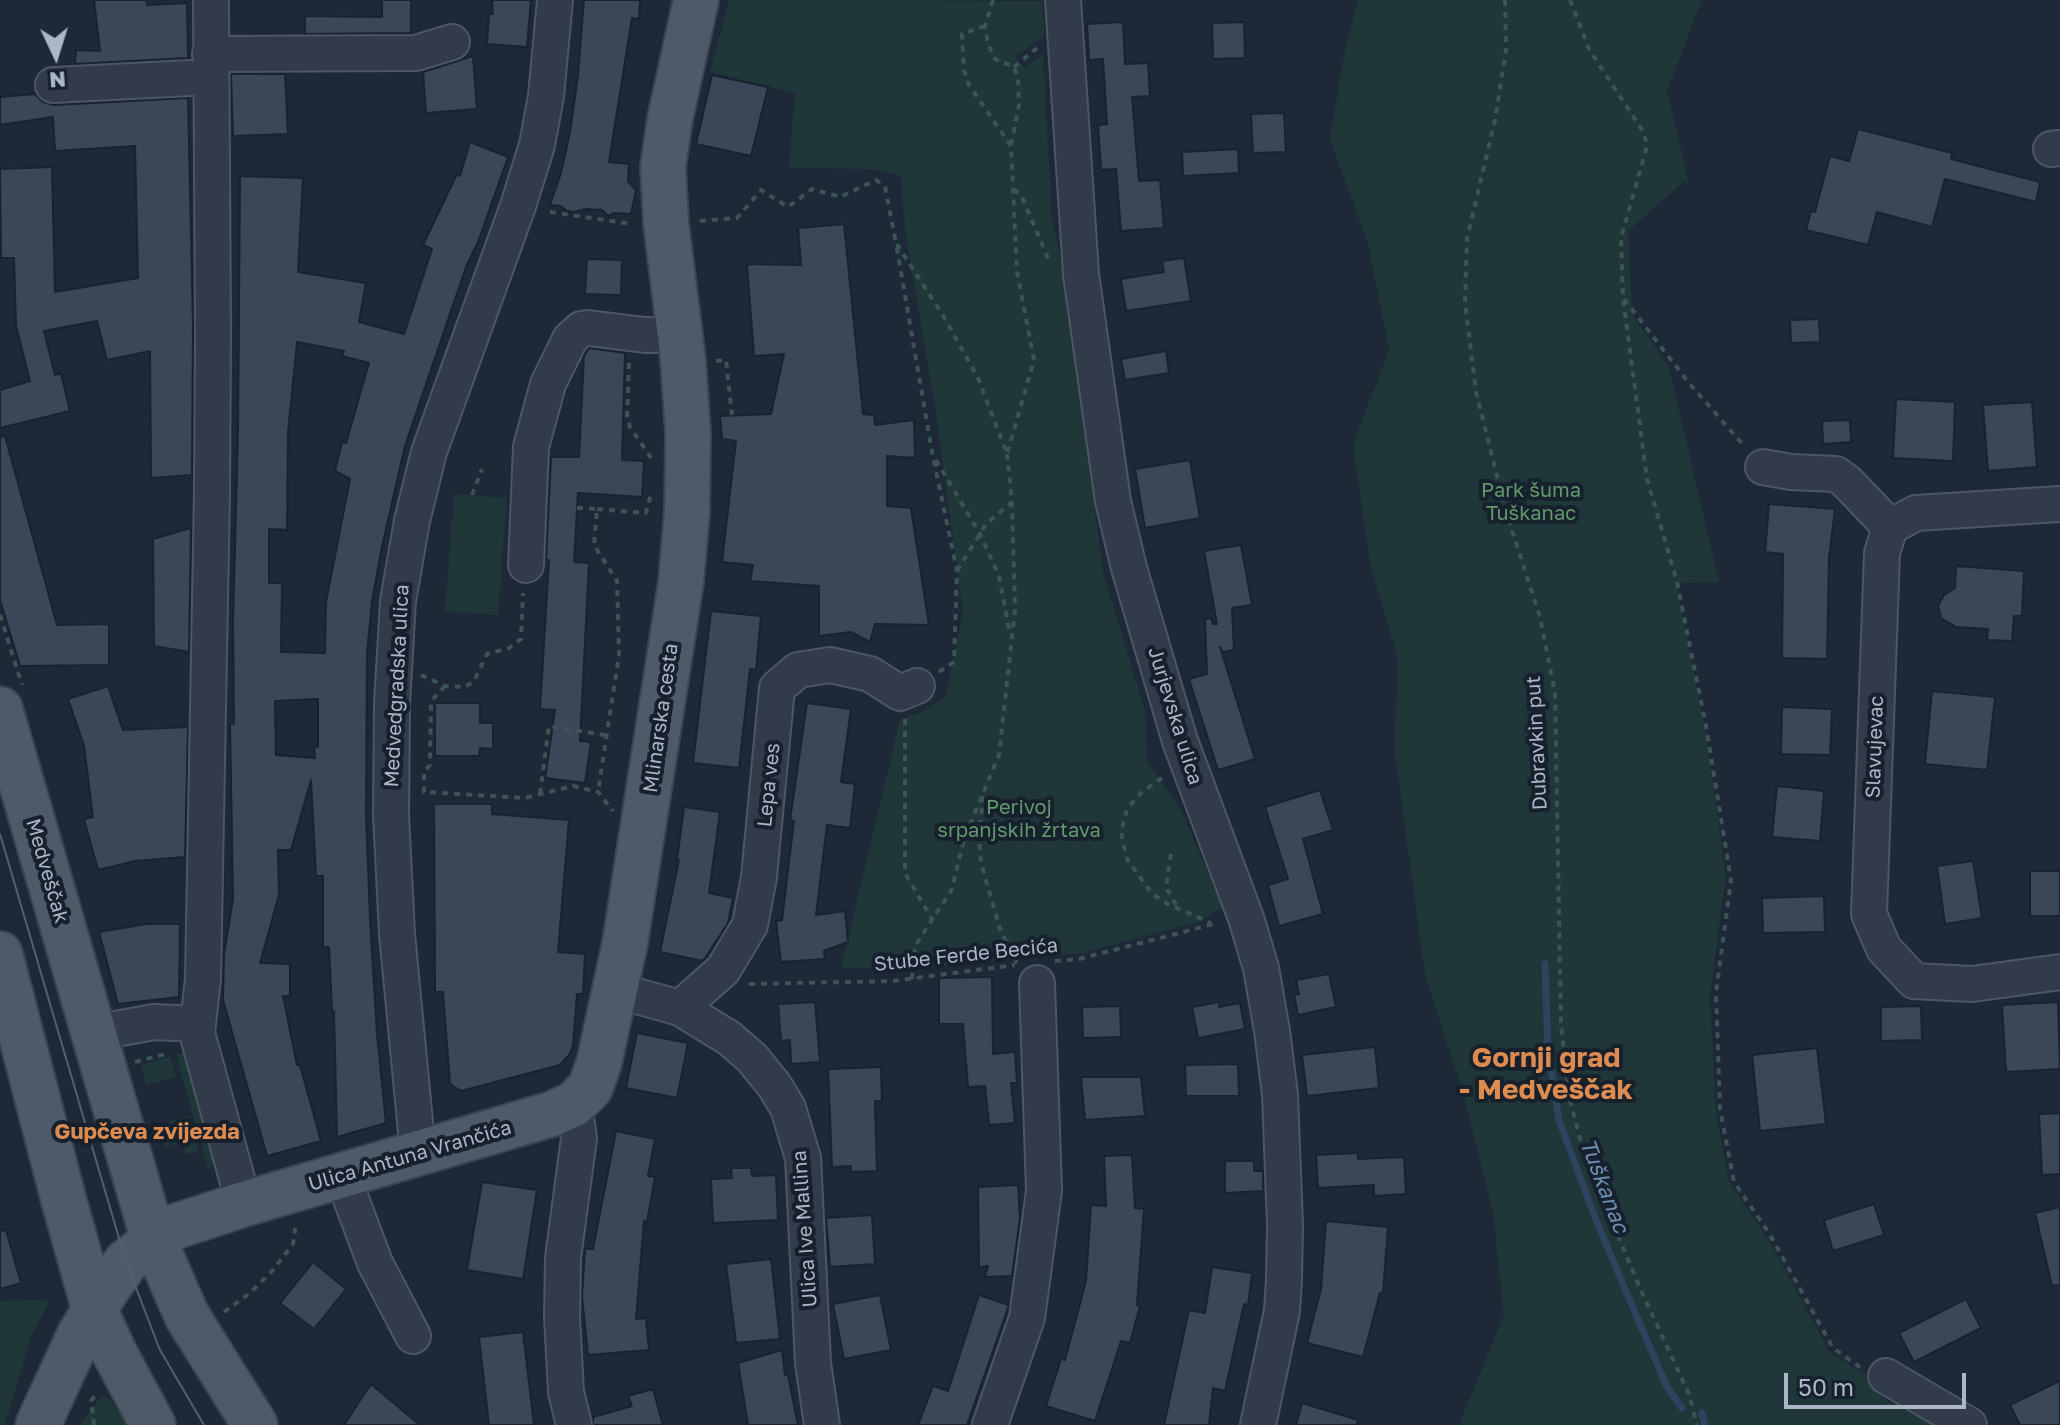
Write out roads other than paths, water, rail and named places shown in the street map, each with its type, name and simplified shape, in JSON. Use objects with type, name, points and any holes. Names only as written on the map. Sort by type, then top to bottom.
[{"type":"main road","name":"Mlinarska cesta","points":[[574,1104],[590,1088],[594,1079],[615,990],[646,819],[681,582],[687,512],[688,432],[663,167],[670,119],[696,0]]},
{"type":"main road","name":"Medveščak","points":[[0,709],[94,1033]]},
{"type":"main road","points":[[1,962],[94,1308],[153,1425]]},
{"type":"main road","points":[[94,1033],[153,1238],[187,1316],[255,1425]]},
{"type":"main road","name":"Ulica Antuna Vrančića","points":[[244,1204],[552,1114],[574,1104]]},
{"type":"main road","points":[[38,1425],[94,1308],[126,1262],[153,1238],[183,1222],[244,1204]]},
{"type":"street","points":[[211,0],[212,492],[204,966],[198,1024],[199,1043],[244,1204]]},
{"type":"street","name":"Medvedgradska ulica","points":[[418,1153],[397,934],[391,815],[392,704],[398,601],[412,521],[429,452],[518,207],[537,145],[546,96],[555,0]]},
{"type":"street","name":"Jurjevska ulica","points":[[1063,0],[1081,274],[1113,501],[1129,568],[1180,741],[1242,906],[1261,968],[1272,1031],[1280,1095],[1284,1280],[1282,1311],[1258,1425]]},
{"type":"street","points":[[53,85],[210,66],[284,52],[352,55],[416,53],[452,42]]},
{"type":"street","points":[[526,565],[531,447],[548,384],[570,339],[576,332],[588,328],[680,335]]},
{"type":"street","points":[[1763,467],[1836,474],[1890,527],[1916,513],[2060,504]]},
{"type":"street","name":"Slavujevac","points":[[1890,527],[1882,553],[1869,914],[1884,949],[1914,981],[1972,984],[2060,972]]},
{"type":"street","name":"Lepa ves","points":[[680,1008],[723,970],[750,925],[761,861],[777,688],[798,670],[830,665],[870,674],[908,689]]},
{"type":"street","points":[[990,1425],[1027,1318],[1044,1191],[1033,968]]},
{"type":"street","name":"Ulica Ive Mallina","points":[[615,990],[680,1008],[729,1038],[752,1058],[788,1108],[803,1158],[813,1363],[822,1425]]},
{"type":"street","points":[[94,1033],[144,1023],[198,1024]]},
{"type":"street","points":[[574,1104],[579,1138],[563,1258],[562,1317],[566,1392],[574,1425]]},
{"type":"street","points":[[342,1175],[375,1263],[413,1336]]},
{"type":"street","points":[[1886,1376],[1969,1425]]},
{"type":"waterway","name":"Tuškanac","points":[[1545,964],[1548,1048],[1559,1120],[1628,1296],[1667,1387],[1682,1408]]},
{"type":"waterway","name":"Tuškanac","points":[[1702,1413],[1705,1425]]},
{"type":"tram line","points":[[0,834],[126,1262],[160,1350],[204,1425]]},
{"type":"district","name":"Gornji grad - Medveščak","points":[[1546,1074]]},
{"type":"district","name":"Gupčeva zvijezda","points":[[147,1132]]},
{"type":"park label","name":"Park šuma Tuškanac","points":[[1531,502]]},
{"type":"park label","name":"Perivoj srpanjskih žrtava","points":[[1019,820]]}]
